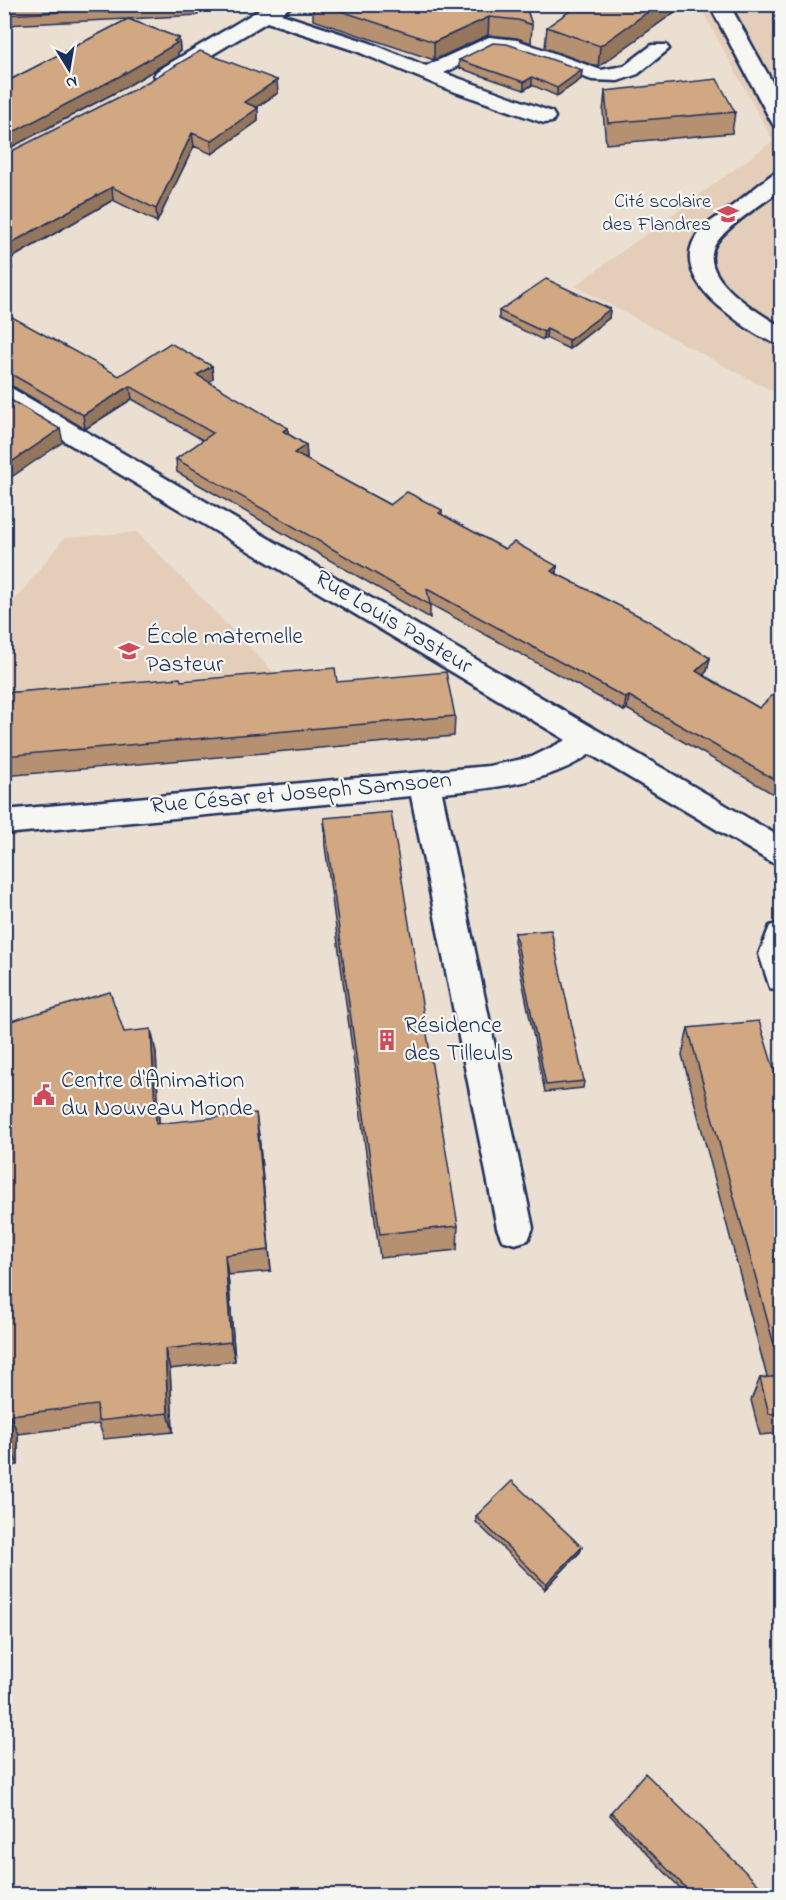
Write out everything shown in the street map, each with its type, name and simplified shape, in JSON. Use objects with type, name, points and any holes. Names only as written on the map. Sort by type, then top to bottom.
[{"type":"street","points":[[718,4],[772,83],[782,121]]},
{"type":"street","points":[[150,84],[276,8],[426,74],[544,117]]},
{"type":"street","points":[[426,74],[489,43],[510,44],[599,76],[618,75],[631,70],[659,49]]},
{"type":"street","points":[[782,178],[710,234],[703,242],[700,252],[703,271],[714,290],[782,338]]},
{"type":"street","name":"Rue Louis Pasteur","points":[[4,394],[782,853]]},
{"type":"street","name":"Rue César et Joseph Samsoen","points":[[4,822],[489,777],[530,770],[566,755],[588,738]]},
{"type":"street","points":[[424,782],[515,1228]]},
{"type":"street","points":[[782,935],[776,954],[782,978]]},
{"type":"shaded area","name":"Cité scolaire des Flandres","points":[[699,5],[781,5],[781,396],[575,286],[773,141]]},
{"type":"shaded area","name":"École maternelle Pasteur","points":[[137,532],[293,692],[5,776],[4,614],[64,538]]},
{"type":"building","points":[[4,4],[197,4],[197,5],[4,15]]},
{"type":"building","points":[[320,4],[525,4],[532,25],[518,20],[489,17],[434,42]]},
{"type":"building","points":[[580,4],[659,4],[600,46],[547,27]]},
{"type":"building","points":[[128,19],[179,38],[174,41],[177,43],[122,75],[4,137],[4,89],[7,88],[4,88],[4,83]]},
{"type":"building","points":[[493,43],[507,44],[582,70],[557,88],[532,77],[524,82],[459,60]]},
{"type":"building","points":[[200,51],[277,80],[244,102],[258,108],[211,141],[192,133],[156,209],[112,187],[4,247],[4,155],[139,87]]},
{"type":"building","points":[[717,79],[735,112],[608,123],[605,91]]},
{"type":"building","points":[[546,279],[610,309],[569,340],[547,329],[544,332],[499,311]]},
{"type":"building","points":[[12,317],[119,376],[170,343],[212,366],[197,375],[288,428],[283,431],[306,445],[294,453],[390,505],[407,492],[442,510],[439,513],[505,549],[514,542],[557,566],[551,571],[647,620],[710,658],[696,671],[759,708],[773,695],[782,700],[782,784],[629,696],[626,698],[427,589],[430,605],[176,459],[213,433],[130,386],[83,415],[4,372],[4,322]]},
{"type":"building","points":[[4,396],[60,429],[4,467]]},
{"type":"building","points":[[335,668],[337,682],[446,672],[455,716],[4,756],[4,693]]},
{"type":"building","name":"Résidence des Tilleuls","points":[[391,812],[458,1226],[380,1234],[324,818]]},
{"type":"building","points":[[551,930],[584,1081],[546,1085],[515,933]]},
{"type":"building","points":[[110,992],[124,1032],[151,1029],[156,1124],[256,1113],[269,1250],[225,1255],[231,1342],[165,1349],[168,1413],[98,1421],[97,1405],[10,1415],[10,1447],[4,1448],[4,1023]]},
{"type":"building","points":[[759,1021],[782,1095],[782,1374],[688,1028]]},
{"type":"building","points":[[782,1376],[782,1413],[769,1414],[760,1378]]},
{"type":"building","points":[[512,1481],[582,1547],[546,1584],[476,1516]]},
{"type":"building","points":[[645,1773],[770,1896],[683,1896],[688,1890],[611,1812]]},
{"type":"place","name":"Cité scolaire des Flandres","points":[[728,214]]},
{"type":"place","name":"École maternelle Pasteur","points":[[129,651]]},
{"type":"place","name":"Résidence des Tilleuls","points":[[387,1040]]},
{"type":"place","name":"Centre d'Animation du Nouveau Monde","points":[[44,1095]]}]
